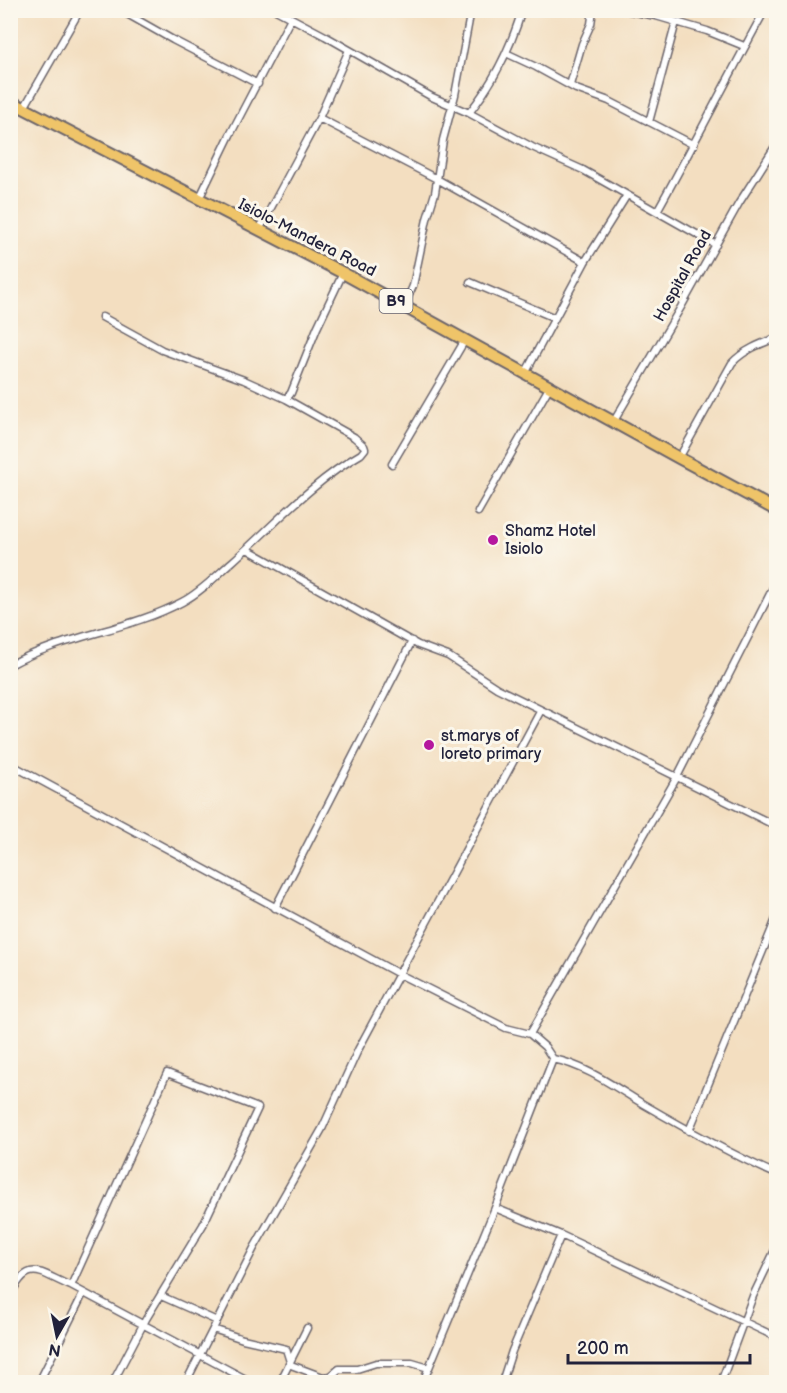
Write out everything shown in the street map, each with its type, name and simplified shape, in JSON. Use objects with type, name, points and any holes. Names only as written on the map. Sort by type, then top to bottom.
[{"type":"highway","name":"Isiolo-Mandera Road","points":[[10,101],[343,273],[777,510]]},
{"type":"street","points":[[24,108],[80,10]]},
{"type":"street","points":[[120,10],[258,84]]},
{"type":"street","points":[[276,10],[432,98],[469,113],[532,147],[583,170],[716,245]]},
{"type":"street","points":[[404,306],[413,286],[427,219],[435,194],[442,140],[471,10]]},
{"type":"street","points":[[469,113],[483,94],[506,53],[522,10]]},
{"type":"street","points":[[570,86],[582,44],[591,24],[593,10]]},
{"type":"street","points":[[626,10],[656,13],[744,46]]},
{"type":"street","points":[[657,211],[765,10]]},
{"type":"street","points":[[199,199],[291,18]]},
{"type":"street","points":[[649,122],[676,22]]},
{"type":"street","points":[[259,230],[319,118],[349,50]]},
{"type":"street","points":[[506,53],[694,145]]},
{"type":"street","points":[[319,118],[437,179],[585,262]]},
{"type":"street","name":"Hospital Road","points":[[614,421],[739,203],[777,145]]},
{"type":"street","points":[[526,372],[585,262],[627,195]]},
{"type":"street","points":[[286,399],[291,393],[317,328],[343,273]]},
{"type":"street","points":[[470,282],[555,318]]},
{"type":"street","points":[[10,665],[37,652],[130,623],[182,602],[201,590],[315,485],[365,449],[354,437],[286,399],[244,380],[162,350],[102,317]]},
{"type":"street","points":[[679,458],[732,363],[749,350],[777,338]]},
{"type":"street","points":[[392,464],[465,339]]},
{"type":"street","points":[[478,512],[550,386]]},
{"type":"street","points":[[247,549],[412,641],[448,656],[481,679],[777,826]]},
{"type":"street","points":[[530,1035],[677,777],[777,582]]},
{"type":"street","points":[[275,908],[412,641]]},
{"type":"street","points":[[186,1383],[254,1248],[322,1129],[358,1050],[541,710]]},
{"type":"street","points":[[10,764],[399,974],[506,1028],[530,1035],[545,1047],[553,1059],[569,1063],[596,1076],[689,1131],[744,1160],[777,1174]]},
{"type":"street","points":[[689,1131],[777,919]]},
{"type":"street","points":[[423,1383],[553,1059]]},
{"type":"street","points":[[71,1286],[167,1073],[258,1108],[203,1225],[143,1325],[113,1383]]},
{"type":"street","points":[[495,1208],[561,1235],[777,1337]]},
{"type":"street","points":[[502,1383],[512,1351],[561,1235]]},
{"type":"street","points":[[721,1383],[753,1296],[777,1248]]},
{"type":"street","points":[[10,1296],[18,1280],[26,1272],[33,1270],[71,1286],[251,1383]]},
{"type":"street","points":[[39,1383],[83,1294]]},
{"type":"street","points":[[161,1296],[217,1322]]},
{"type":"street","points":[[280,1383],[307,1328]]},
{"type":"street","points":[[213,1329],[286,1349],[289,1353],[289,1363]]},
{"type":"street","points":[[289,1363],[323,1377],[331,1376],[339,1369],[357,1369],[376,1363],[412,1363],[429,1368]]},
{"type":"place","name":"Shamz Hotel Isiolo","points":[[493,540]]},
{"type":"place","name":"st.marys of loreto primary","points":[[429,745]]}]
